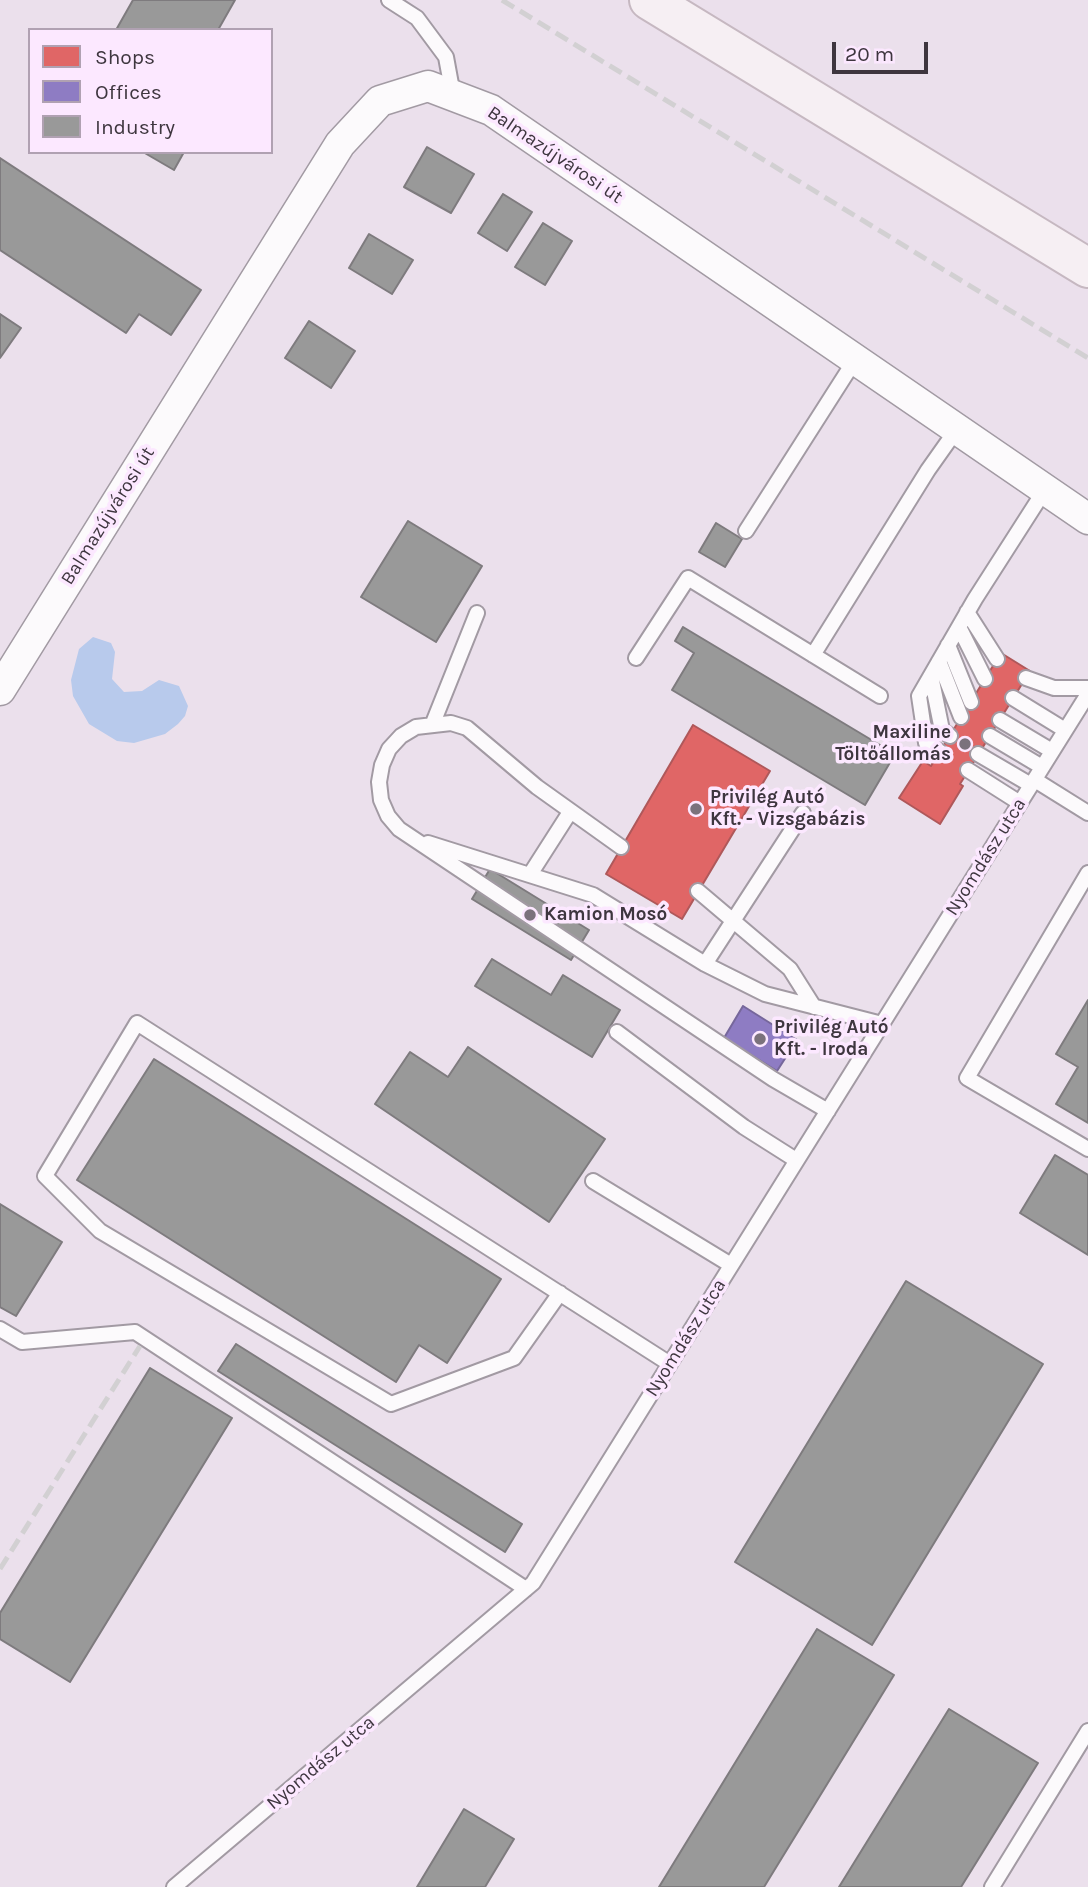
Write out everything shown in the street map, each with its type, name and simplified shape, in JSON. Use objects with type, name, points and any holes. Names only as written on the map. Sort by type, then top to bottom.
[{"type":"main road","points":[[649,0],[1088,268]]},
{"type":"street","name":"Balmazújvárosi út","points":[[0,690],[340,144],[380,101],[428,86],[492,110],[1088,519]]},
{"type":"lane","points":[[389,0],[417,18],[446,57],[453,96]]},
{"type":"lane","points":[[747,531],[855,360]]},
{"type":"lane","points":[[813,655],[928,470],[957,429]]},
{"type":"lane","points":[[940,752],[926,743],[919,696],[1046,488]]},
{"type":"lane","points":[[636,658],[688,578],[880,696]]},
{"type":"lane","points":[[968,612],[997,659]]},
{"type":"lane","points":[[433,723],[477,613]]},
{"type":"lane","points":[[959,627],[985,679]]},
{"type":"lane","points":[[948,645],[971,702]]},
{"type":"lane","points":[[939,661],[961,717]]},
{"type":"lane","points":[[931,676],[942,730],[950,736]]},
{"type":"lane","points":[[1026,678],[1054,688],[1088,688]]},
{"type":"lane","name":"Nyomdász utca","points":[[174,1887],[533,1583],[1088,694]]},
{"type":"lane","points":[[1013,698],[1065,730]]},
{"type":"lane","points":[[1000,720],[1052,751]]},
{"type":"lane","points":[[621,848],[570,813],[467,728],[450,723],[416,727],[401,736],[389,749],[379,782],[388,816],[414,839],[773,1079],[828,1111]]},
{"type":"lane","points":[[990,736],[1036,777],[1088,813]]},
{"type":"lane","points":[[978,754],[1036,777]]},
{"type":"lane","points":[[968,771],[1020,803]]},
{"type":"lane","points":[[531,873],[570,813]]},
{"type":"lane","points":[[705,964],[803,813]]},
{"type":"lane","points":[[414,839],[531,873],[593,895],[705,964],[765,994],[882,1024]]},
{"type":"lane","points":[[1088,873],[967,1078],[1088,1149]]},
{"type":"lane","points":[[698,891],[790,969],[814,1007]]},
{"type":"lane","points":[[560,1293],[514,1358],[391,1404],[100,1231],[45,1176],[137,1023],[560,1293],[670,1364]]},
{"type":"lane","points":[[617,1032],[744,1127],[796,1160]]},
{"type":"lane","points":[[593,1181],[732,1265]]},
{"type":"lane","points":[[0,1329],[22,1342],[135,1332],[526,1589]]},
{"type":"lane","points":[[992,1887],[1088,1731]]},
{"type":"water","points":[[93,637],[111,643],[115,652],[112,679],[124,692],[142,691],[159,680],[179,686],[188,706],[185,716],[178,724],[165,734],[134,743],[117,741],[89,724],[73,696],[71,680],[79,649]]},
{"type":"building: Shops","name":"Maxiline Töltőállomás","points":[[1001,653],[1030,671],[960,784],[963,786],[940,824],[899,798],[923,761],[931,766]]},
{"type":"building: Shops","name":"Privilég Autó Kft. - Vizsgabázis","points":[[693,725],[770,771],[682,919],[606,874]]},
{"type":"building: Offices","name":"Privilég Autó Kft. - Iroda","points":[[743,1006],[797,1040],[777,1071],[724,1038]]},
{"type":"building: Industry","points":[[133,0],[235,0],[219,28],[117,28]]},
{"type":"building: Industry","points":[[427,147],[474,174],[451,213],[404,187]]},
{"type":"building: Industry","points":[[146,154],[183,154],[174,170]]},
{"type":"building: Industry","points":[[0,158],[201,290],[171,335],[139,314],[126,333],[0,250]]},
{"type":"building: Industry","points":[[503,194],[532,212],[507,251],[478,233]]},
{"type":"building: Industry","points":[[543,223],[572,241],[545,285],[515,267]]},
{"type":"building: Industry","points":[[369,234],[413,260],[392,294],[349,268]]},
{"type":"building: Industry","points":[[0,314],[21,328],[0,358]]},
{"type":"building: Industry","points":[[309,321],[355,351],[331,388],[285,358]]},
{"type":"building: Industry","points":[[408,521],[482,566],[436,642],[361,597]]},
{"type":"building: Industry","points":[[716,523],[742,539],[725,567],[699,552]]},
{"type":"building: Industry","points":[[683,627],[895,754],[865,805],[672,690],[694,653],[675,641]]},
{"type":"building: Industry","name":"Kamion Mosó","points":[[490,869],[589,930],[571,960],[472,899]]},
{"type":"building: Industry","points":[[492,959],[551,995],[563,975],[620,1010],[592,1057],[475,986]]},
{"type":"building: Industry","points":[[1088,1000],[1088,1123],[1056,1104],[1078,1067],[1056,1054]]},
{"type":"building: Industry","points":[[468,1047],[605,1139],[549,1222],[375,1104],[410,1052],[448,1077]]},
{"type":"building: Industry","points":[[154,1059],[501,1279],[447,1363],[419,1345],[396,1382],[77,1180]]},
{"type":"building: Industry","points":[[1055,1155],[1088,1175],[1088,1255],[1020,1213]]},
{"type":"building: Industry","points":[[0,1204],[62,1242],[16,1316],[0,1307]]},
{"type":"building: Industry","points":[[906,1281],[1043,1364],[872,1645],[735,1562]]},
{"type":"building: Industry","points":[[236,1344],[522,1524],[505,1552],[218,1371]]},
{"type":"building: Industry","points":[[150,1368],[232,1418],[70,1682],[0,1639],[0,1613]]},
{"type":"building: Industry","points":[[817,1629],[894,1675],[764,1887],[659,1887]]},
{"type":"building: Industry","points":[[949,1709],[1038,1763],[961,1887],[839,1887]]},
{"type":"building: Industry","points":[[464,1809],[514,1839],[485,1887],[417,1887]]},
{"type":"railway","points":[[502,0],[1088,358]]},
{"type":"railway","points":[[0,1569],[140,1346]]},
{"type":"place","name":"Maxiline Töltőállomás","points":[[965,744]]},
{"type":"place","name":"Privilég Autó Kft. - Vizsgabázis","points":[[696,809]]},
{"type":"place","name":"Kamion Mosó","points":[[530,915]]},
{"type":"place","name":"Privilég Autó Kft. - Iroda","points":[[760,1039]]}]
